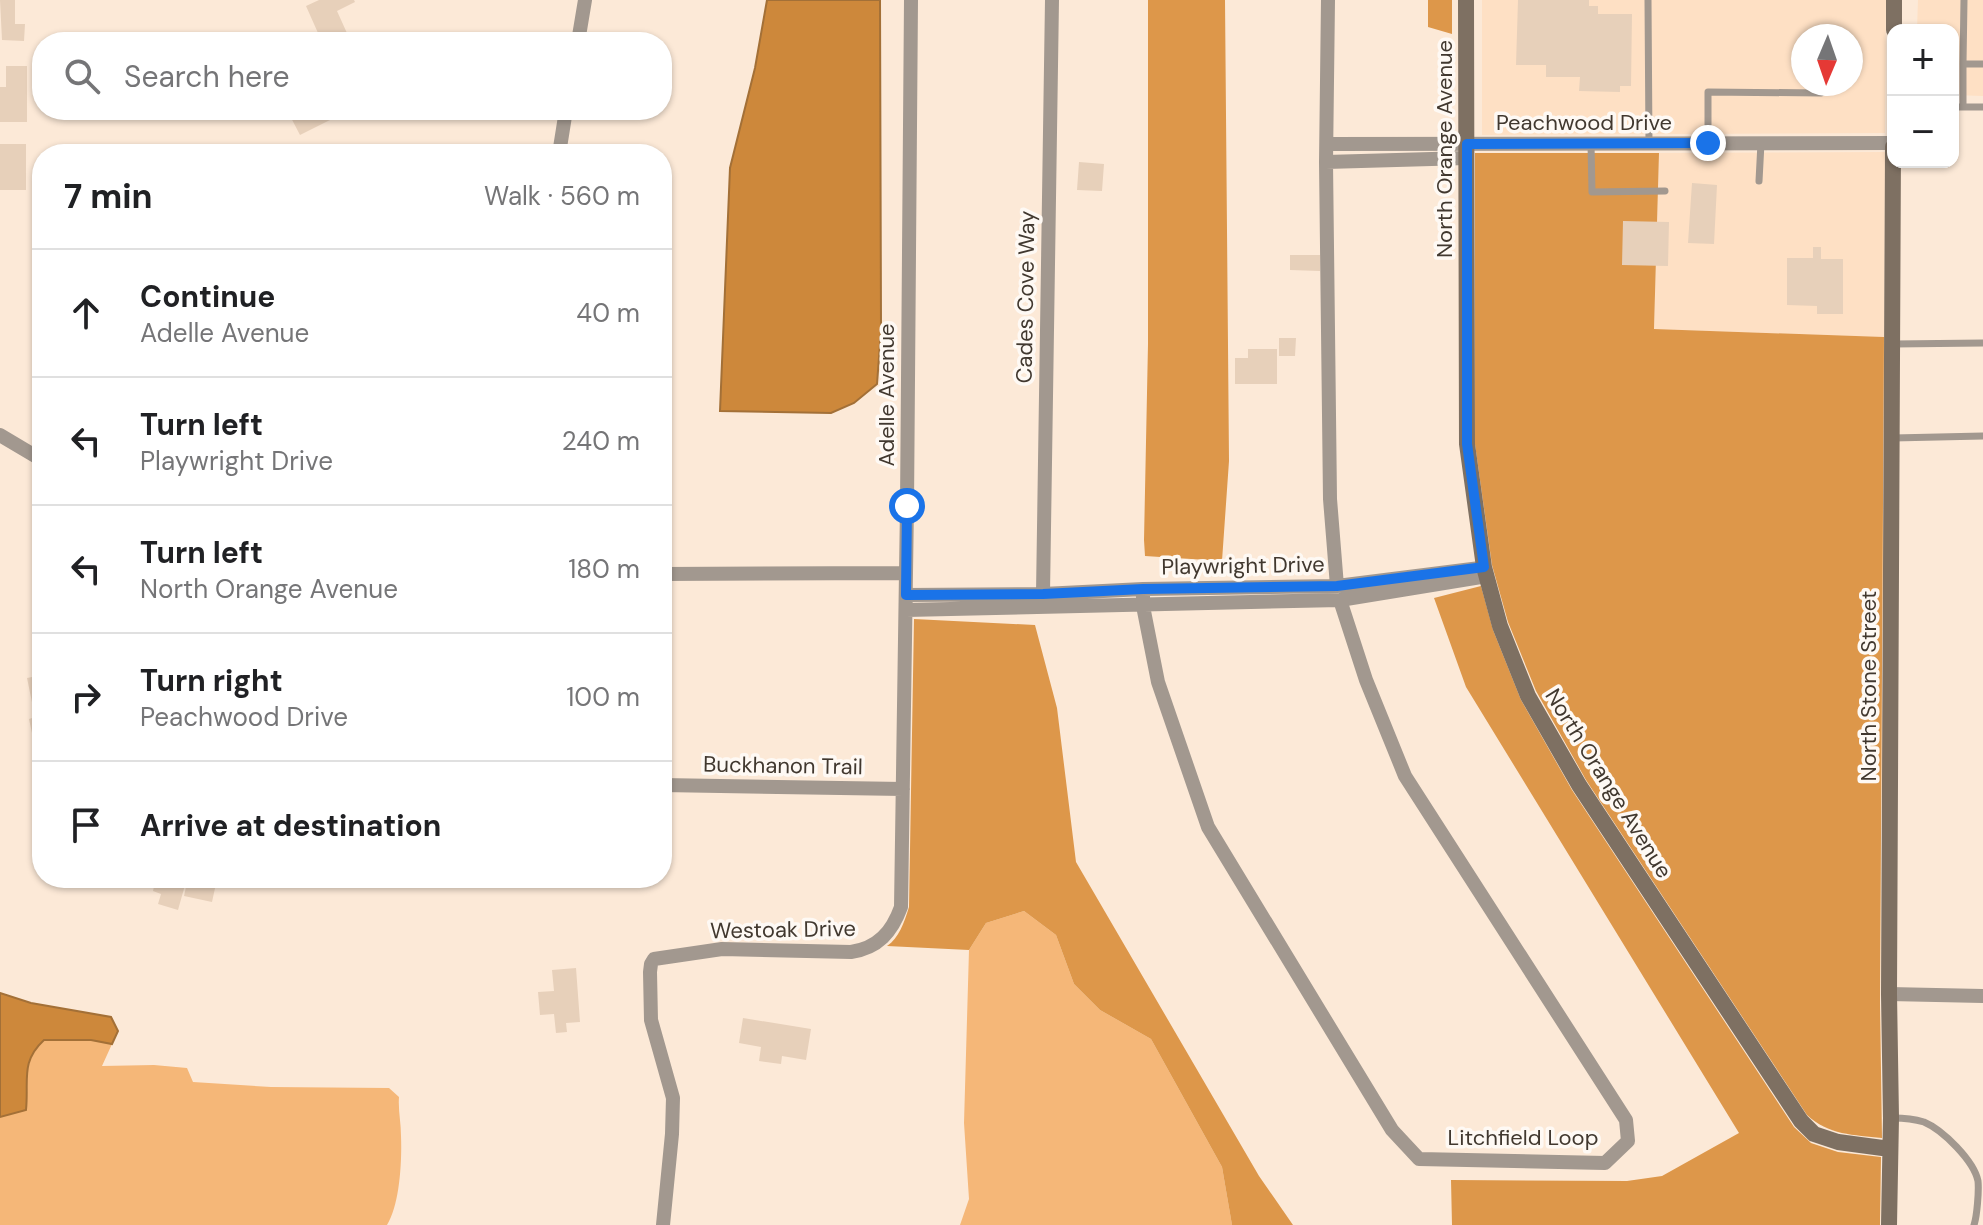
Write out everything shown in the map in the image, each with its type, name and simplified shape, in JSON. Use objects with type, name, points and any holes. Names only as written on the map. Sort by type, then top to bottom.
[{"type":"street","points":[[580,32],[585,0]]},
{"type":"street","name":"Adelle Avenue","points":[[889,931],[901,907],[911,0]]},
{"type":"street","name":"Cades Cove Way","points":[[1043,594],[1052,0]]},
{"type":"street","points":[[1328,0],[1326,162],[1330,499],[1339,593]]},
{"type":"street","name":"North Orange Avenue","points":[[1466,0],[1467,444],[1486,572],[1500,626],[1528,696],[1579,785],[1801,1121],[1814,1134],[1838,1142],[1890,1149]]},
{"type":"street","points":[[1894,0],[1894,24]]},
{"type":"street","points":[[561,144],[564,120]]},
{"type":"street","name":"Peachwood Drive","points":[[1467,151],[1649,143],[1887,145]]},
{"type":"street","points":[[1327,144],[1467,151]]},
{"type":"street","points":[[1326,162],[1467,151]]},
{"type":"street","name":"North Stone Street","points":[[1889,1225],[1893,168]]},
{"type":"street","points":[[0,435],[32,454]]},
{"type":"street","name":"Playwright Drive","points":[[906,610],[1143,606],[1339,593],[1486,572]]},
{"type":"street","points":[[672,574],[906,573]]},
{"type":"street","points":[[1143,589],[1143,606]]},
{"type":"street","name":"Playwright Drive","points":[[906,595],[1043,594],[1143,589],[1339,593]]},
{"type":"street","name":"Litchfield Loop","points":[[1143,606],[1158,682],[1208,827],[1392,1130],[1419,1159],[1605,1163],[1628,1141],[1626,1120],[1405,776],[1366,680],[1339,593]]},
{"type":"street","name":"Buckhanon Trail","points":[[672,785],[903,789]]},
{"type":"street","name":"Westoak Drive","points":[[663,1225],[673,1098],[651,1020],[650,972],[654,959],[722,949],[851,952],[878,943],[889,931]]},
{"type":"street","points":[[1889,994],[1983,996]]},
{"type":"lane","points":[[1648,0],[1649,143]]},
{"type":"lane","points":[[1963,107],[1964,0]]},
{"type":"lane","points":[[1963,64],[1983,64]]},
{"type":"lane","points":[[1708,143],[1708,92],[1791,93]]},
{"type":"lane","points":[[1959,107],[1983,107]]},
{"type":"lane","points":[[1759,181],[1761,143]]},
{"type":"lane","points":[[1591,144],[1592,192],[1665,191]]},
{"type":"lane","points":[[1892,344],[1983,343]]},
{"type":"lane","points":[[1891,438],[1983,436]]},
{"type":"lane","points":[[1891,1118],[1925,1123],[1947,1136],[1963,1153],[1978,1180],[1974,1225]]},
{"type":"shaded area","points":[[767,0],[880,0],[881,331],[877,384],[854,403],[831,413],[720,411],[730,168],[755,68]]},
{"type":"shaded area","points":[[1148,0],[1225,0],[1229,461],[1222,561],[1145,556]]},
{"type":"shaded area","points":[[1428,0],[1452,0],[1452,34],[1428,27]]},
{"type":"shaded area","points":[[1482,0],[1886,0],[1885,133],[1482,135]]},
{"type":"shaded area","points":[[1918,0],[1983,0],[1983,96],[1959,95],[1959,24],[1917,24]]},
{"type":"shaded area","points":[[1885,152],[1884,337],[1654,329],[1659,153]]},
{"type":"shaded area","points":[[1475,153],[1659,153],[1654,329],[1884,337],[1882,1138],[1833,1130],[1807,1115],[1586,780],[1536,691],[1508,622],[1492,565],[1475,444]]},
{"type":"shaded area","points":[[1481,586],[1493,630],[1521,700],[1572,790],[1794,1127],[1811,1143],[1838,1152],[1881,1157],[1880,1225],[1452,1225],[1451,1180],[1627,1181],[1662,1176],[1739,1133],[1466,687],[1434,598]]},
{"type":"shaded area","points":[[914,619],[1035,625],[1057,708],[1076,862],[1259,1176],[1293,1225],[1232,1225],[1222,1167],[1151,1039],[1100,1010],[1074,984],[1056,935],[1024,911],[986,923],[969,950],[887,946],[898,934],[909,907]]},
{"type":"shaded area","points":[[1024,911],[1056,935],[1074,984],[1100,1010],[1151,1039],[1222,1167],[1232,1225],[960,1225],[969,1199],[964,1123],[969,950],[986,923]]},
{"type":"shaded area","points":[[0,993],[31,1003],[111,1017],[118,1031],[112,1044],[91,1040],[44,1040],[31,1056],[27,1072],[26,1110],[0,1117]]},
{"type":"shaded area","points":[[44,1040],[91,1040],[112,1044],[102,1066],[187,1068],[193,1082],[271,1087],[389,1088],[399,1097],[401,1157],[397,1194],[387,1225],[0,1225],[0,1117],[26,1110],[27,1072],[31,1056]]},
{"type":"building","points":[[0,0],[15,0],[15,24],[25,24],[24,41],[2,40]]},
{"type":"building","points":[[319,0],[355,2],[337,11],[346,32],[318,32],[306,6]]},
{"type":"building","points":[[1518,0],[1589,0],[1589,6],[1598,6],[1598,14],[1632,14],[1631,86],[1620,86],[1620,92],[1579,91],[1580,77],[1546,77],[1546,65],[1516,65]]},
{"type":"building","points":[[6,66],[27,66],[27,122],[0,122],[0,87],[6,87]]},
{"type":"building","points":[[292,120],[330,120],[300,135]]},
{"type":"building","points":[[0,144],[26,144],[26,190],[0,190]]},
{"type":"building","points":[[1079,162],[1104,164],[1102,191],[1077,190]]},
{"type":"building","points":[[1692,183],[1717,185],[1714,244],[1688,243]]},
{"type":"building","points":[[1623,221],[1669,222],[1668,266],[1622,265]]},
{"type":"building","points":[[1813,247],[1821,247],[1821,259],[1843,259],[1843,314],[1817,314],[1817,306],[1787,305],[1787,258],[1813,258]]},
{"type":"building","points":[[1290,255],[1320,255],[1320,271],[1290,270]]},
{"type":"building","points":[[1279,338],[1296,338],[1295,356],[1279,356]]},
{"type":"building","points":[[1248,349],[1277,349],[1277,384],[1235,384],[1235,358],[1248,358]]},
{"type":"building","points":[[32,677],[32,702],[27,678]]},
{"type":"building","points":[[154,888],[184,888],[178,910],[158,904],[161,894],[153,891]]},
{"type":"building","points":[[186,888],[215,888],[212,902],[184,896]]},
{"type":"building","points":[[576,968],[580,1022],[566,1023],[567,1032],[556,1033],[554,1014],[540,1015],[538,992],[554,991],[552,970]]},
{"type":"building","points":[[743,1018],[811,1029],[806,1060],[782,1056],[781,1064],[759,1061],[761,1047],[739,1043]]},
{"type":"route","points":[[907,506],[906,595],[1337,586],[1484,567],[1467,444],[1467,144],[1708,143]]}]
